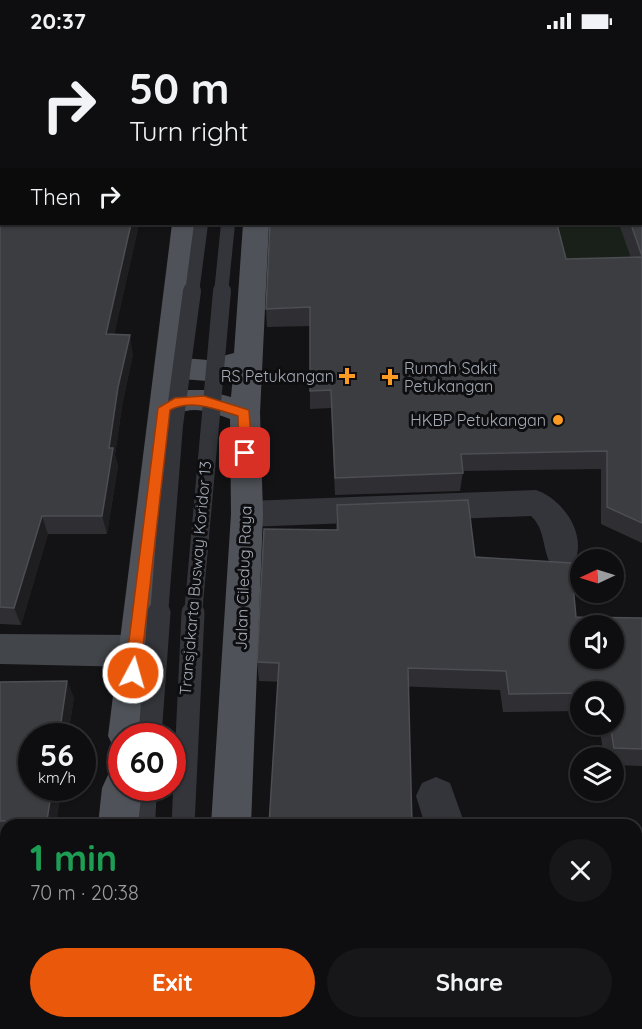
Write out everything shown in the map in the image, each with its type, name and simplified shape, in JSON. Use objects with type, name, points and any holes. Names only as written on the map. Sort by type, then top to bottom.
[{"type":"main road","points":[[128,723],[184,225]]},
{"type":"main road","name":"Jalan Ciledug Raya","points":[[231,819],[246,514],[244,413],[256,225]]},
{"type":"main road","points":[[168,362],[174,367],[206,369],[232,366],[248,360]]},
{"type":"main road","points":[[164,408],[175,402],[204,401],[244,413]]},
{"type":"main road","points":[[119,819],[121,801]]},
{"type":"street","points":[[246,514],[536,503],[544,507],[560,531],[562,553]]},
{"type":"street","points":[[0,649],[135,651]]},
{"type":"lane","name":"Transjakarta Busway Koridor 13","points":[[151,723],[174,425],[201,225]]},
{"type":"lane","name":"Transjakarta Busway Koridor 13","points":[[183,819],[185,702],[228,225]]},
{"type":"lane","points":[[143,819],[145,801]]},
{"type":"shaded area","points":[[537,225],[619,225],[642,273],[545,279]]},
{"type":"building","points":[[0,225],[131,225],[106,334],[130,335],[118,387],[109,448],[113,448],[102,516],[42,516],[14,608],[0,607]]},
{"type":"building","points":[[270,225],[557,225],[566,259],[642,257],[642,523],[607,507],[607,451],[461,454],[463,473],[335,478],[331,390],[310,391],[310,307],[266,309]]},
{"type":"building","points":[[631,225],[642,225],[642,256]]},
{"type":"building","points":[[468,500],[475,557],[570,563],[570,603],[575,603],[576,615],[570,615],[570,669],[624,669],[624,618],[642,618],[642,749],[614,747],[612,735],[624,735],[624,681],[570,681],[570,693],[509,694],[506,671],[408,668],[412,819],[269,819],[279,663],[257,662],[264,529],[338,530],[337,505]]},
{"type":"building","points":[[67,681],[61,723],[18,723],[18,801],[50,801],[47,819],[0,819],[0,682]]},
{"type":"place","name":"RS Petukangan","points":[[347,376]]},
{"type":"place","name":"Rumah Sakit Petukangan","points":[[390,377]]},
{"type":"place","name":"HKBP Petukangan","points":[[558,420]]},
{"type":"route","points":[[133,673],[164,408],[175,402],[189,400],[221,404],[244,413],[245,453]]}]
